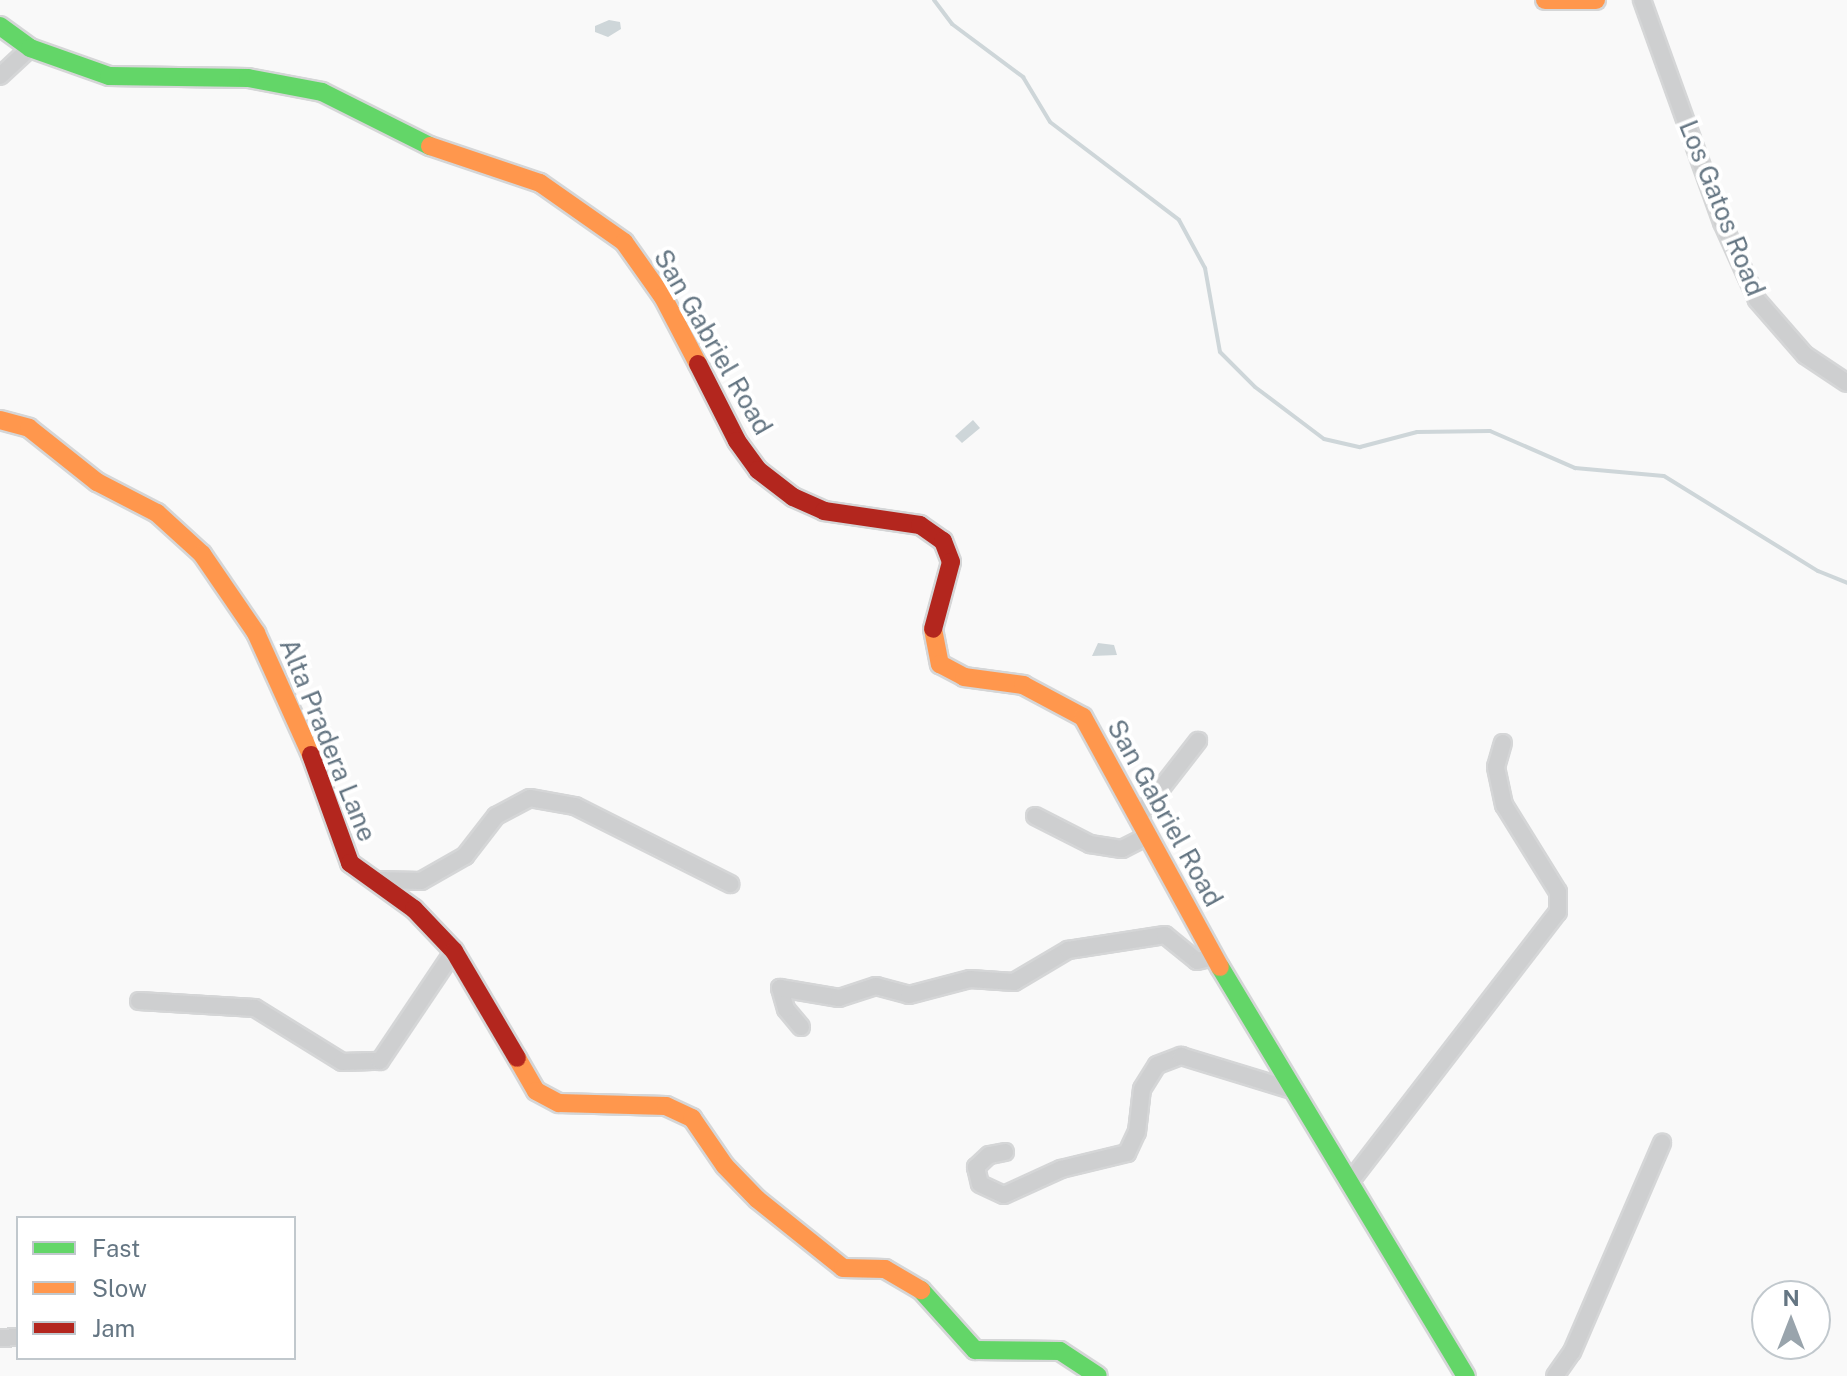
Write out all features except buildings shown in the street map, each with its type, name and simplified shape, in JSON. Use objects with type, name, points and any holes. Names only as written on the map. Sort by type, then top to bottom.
[{"type":"street","points":[[1545,0],[1596,0]]},
{"type":"street","name":"Los Gatos Road","points":[[1642,0],[1722,222],[1757,300],[1805,355],[1847,383]]},
{"type":"street","name":"San Gabriel Road","points":[[0,26],[30,48],[109,76],[248,78],[322,92],[418,142],[540,183],[586,212],[624,242],[663,297],[737,441],[758,470],[793,497],[824,511],[920,525],[943,541],[951,562],[931,638],[940,664],[964,677],[1023,685],[1083,717],[1214,957],[1466,1376]]},
{"type":"street","points":[[0,76],[30,48]]},
{"type":"street","name":"Alta Pradera Lane","points":[[0,420],[29,428],[97,482],[157,513],[202,554],[256,633],[291,702],[350,863],[414,909],[454,951],[536,1091],[559,1103],[666,1106],[692,1118],[725,1166],[757,1199],[843,1268],[885,1269],[925,1292],[975,1350],[1060,1351],[1098,1376]]},
{"type":"street","points":[[1138,818],[1198,741]]},
{"type":"street","points":[[1349,1183],[1558,912],[1558,892],[1504,805],[1496,767],[1503,743]]},
{"type":"street","points":[[371,880],[421,881],[465,856],[496,816],[530,798],[575,806],[730,884]]},
{"type":"street","points":[[1035,816],[1090,844],[1122,849],[1148,836]]},
{"type":"street","points":[[801,1027],[786,1009],[780,988],[839,998],[876,986],[909,995],[970,979],[1014,982],[1068,950],[1165,935],[1197,961],[1214,957]]},
{"type":"street","points":[[139,1001],[255,1008],[342,1062],[380,1061],[454,951]]},
{"type":"street","points":[[1005,1152],[989,1155],[976,1167],[980,1184],[1004,1195],[1061,1169],[1127,1153],[1137,1132],[1142,1089],[1157,1065],[1181,1056],[1292,1090]]},
{"type":"street","points":[[1555,1376],[1572,1352],[1662,1143]]},
{"type":"shaded area","points":[[609,20],[620,22],[621,29],[608,37],[595,32],[595,26]]},
{"type":"shaded area","points":[[973,420],[980,428],[962,443],[955,436]]},
{"type":"shaded area","points":[[1098,643],[1114,645],[1117,655],[1092,656]]},
{"type":"waterway","points":[[934,0],[952,24],[1023,77],[1050,122],[1179,220],[1205,268],[1220,352],[1255,387],[1324,439],[1360,447],[1417,432],[1490,431],[1575,468],[1664,476],[1818,571],[1847,583]]},
{"type":"traffic: fast","points":[[0,26],[30,48],[109,76],[248,78],[322,92],[430,146]]},
{"type":"traffic: fast","points":[[1220,967],[1466,1376]]},
{"type":"traffic: fast","points":[[921,1290],[975,1350],[1060,1351],[1098,1376]]},
{"type":"traffic: slow","points":[[1545,0],[1596,0]]},
{"type":"traffic: slow","points":[[430,146],[540,183],[624,242],[663,297],[698,364]]},
{"type":"traffic: slow","points":[[0,420],[29,428],[97,482],[157,513],[202,554],[256,633],[311,755]]},
{"type":"traffic: slow","points":[[933,629],[940,664],[964,677],[1023,685],[1083,717],[1220,967]]},
{"type":"traffic: slow","points":[[517,1058],[536,1091],[559,1103],[666,1106],[692,1118],[725,1166],[757,1199],[843,1268],[885,1269],[921,1290]]},
{"type":"traffic: jam","points":[[698,364],[737,441],[758,470],[793,497],[824,511],[920,525],[943,541],[951,562],[933,629]]},
{"type":"traffic: jam","points":[[311,755],[350,863],[414,909],[454,951],[517,1058]]}]
